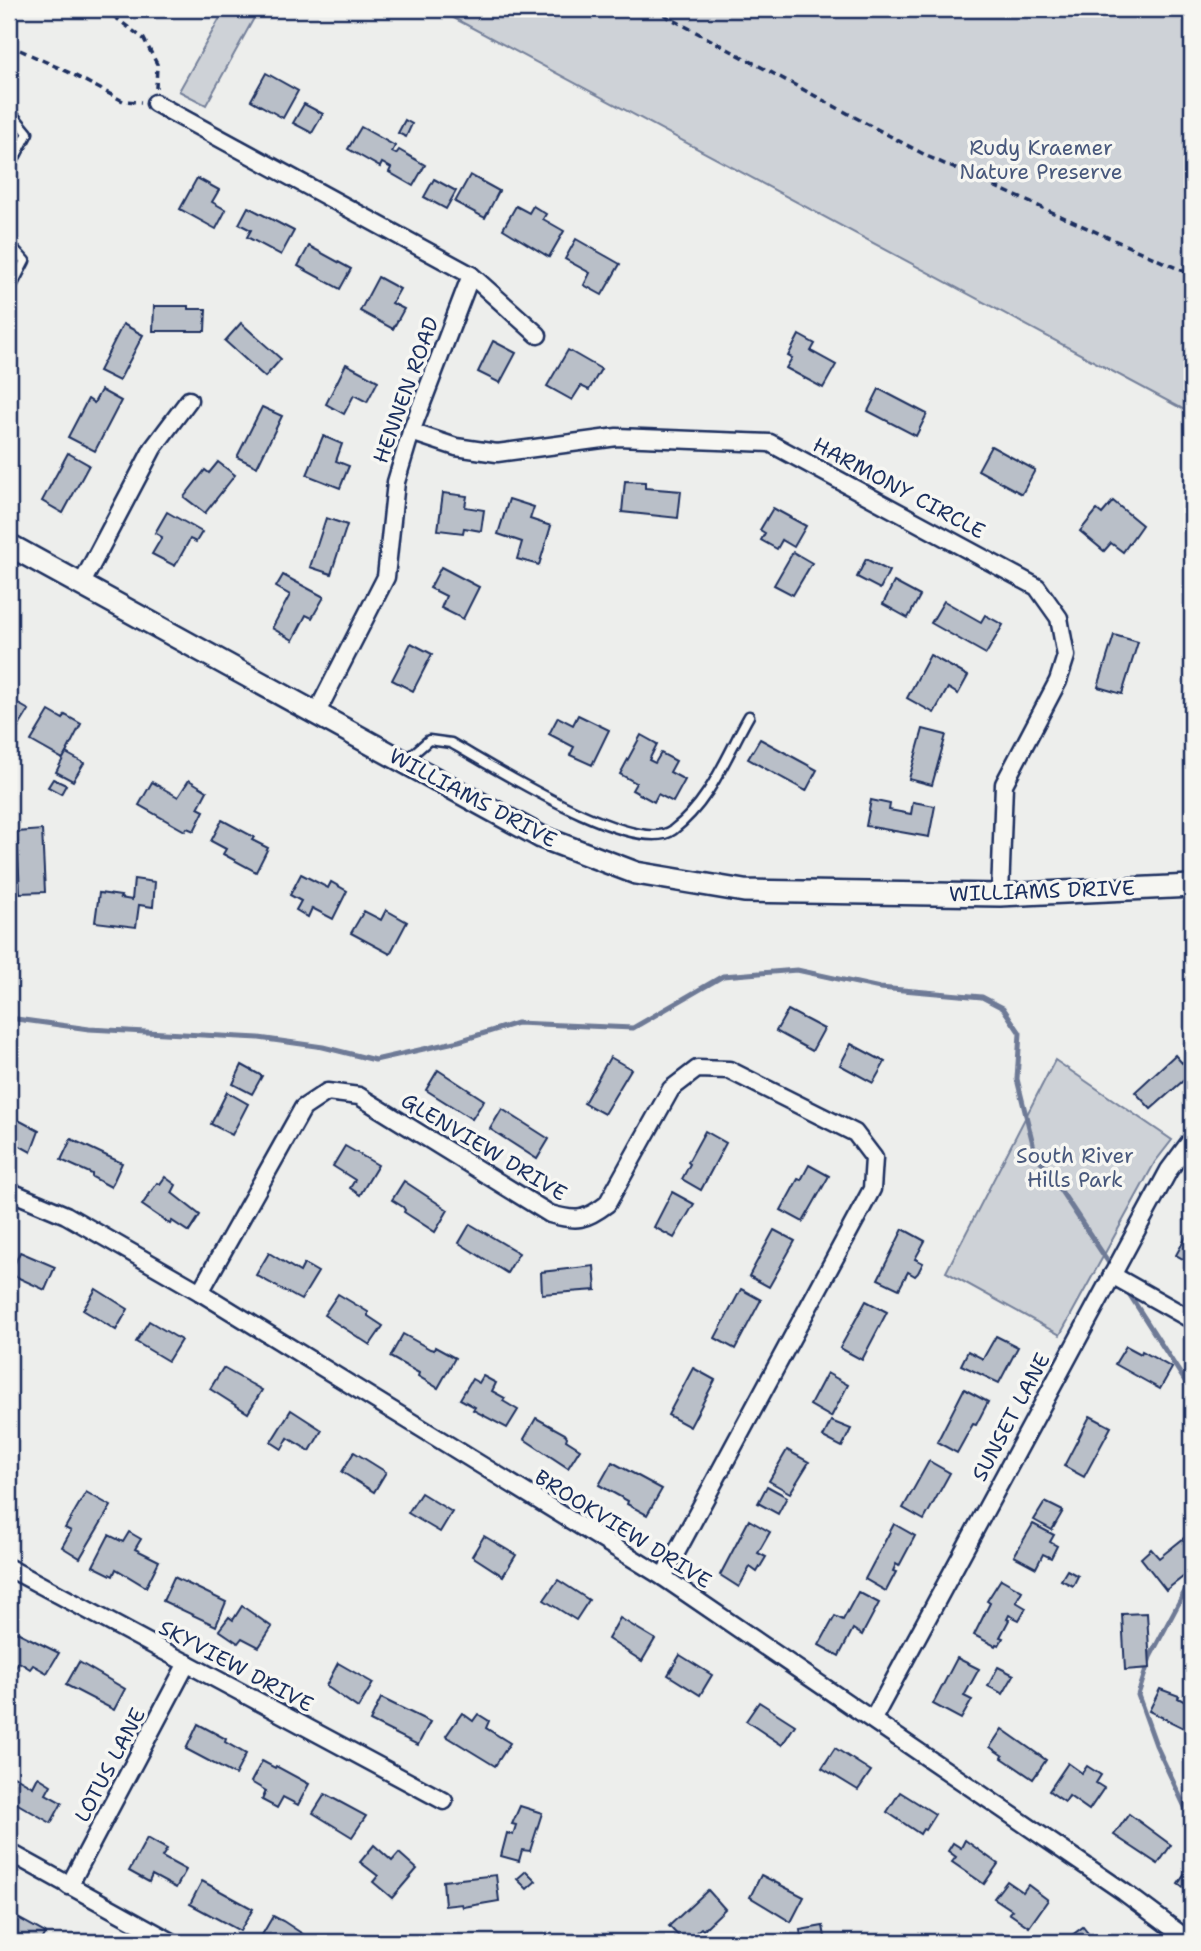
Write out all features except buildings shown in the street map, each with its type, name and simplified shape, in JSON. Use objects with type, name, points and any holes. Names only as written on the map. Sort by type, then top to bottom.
[{"type":"main road","name":"WILLIAMS DRIVE","points":[[9,545],[541,837],[636,873],[744,891],[1000,895],[1192,880]]},
{"type":"street","points":[[155,103],[471,275],[538,335]]},
{"type":"street","name":"HENNEN ROAD","points":[[316,714],[386,577],[396,482],[411,432],[471,275]]},
{"type":"street","points":[[81,584],[153,448],[189,400]]},
{"type":"street","name":"HARMONY CIRCLE","points":[[411,432],[456,447],[497,453],[617,437],[770,443],[1037,587],[1059,618],[1066,656],[1058,681],[1004,784],[1000,895]]},
{"type":"street","name":"GLENVIEW DRIVE","points":[[200,1292],[303,1108],[327,1092],[359,1096],[551,1214],[570,1220],[590,1216],[607,1204],[671,1089],[697,1069],[730,1070],[855,1133],[874,1158],[873,1189],[663,1577]]},
{"type":"street","name":"SUNSET LANE","points":[[873,1719],[1169,1170],[1192,1139]]},
{"type":"street","name":"BROOKVIEW DRIVE","points":[[9,1191],[66,1214],[200,1292],[663,1577],[1124,1892],[1191,1942]]},
{"type":"street","points":[[1112,1275],[1192,1320]]},
{"type":"street","name":"SKYVIEW DRIVE","points":[[9,1568],[444,1801]]},
{"type":"street","name":"LOTUS LANE","points":[[69,1886],[187,1663]]},
{"type":"street","points":[[9,1852],[172,1942]]},
{"type":"lane","points":[[9,110],[28,133],[9,169]]},
{"type":"lane","points":[[9,243],[25,261],[9,292]]},
{"type":"lane","points":[[404,762],[429,740],[451,743],[580,815],[622,830],[655,835],[670,832],[695,811],[710,791],[750,716]]},
{"type":"path","points":[[9,45],[123,101],[155,103],[157,64],[144,39],[104,9]]},
{"type":"path","points":[[653,9],[929,156],[1192,275]]},
{"type":"green space","points":[[225,9],[259,9],[206,105],[179,91]]},
{"type":"green space","name":"Rudy Kraemer Nature Preserve","points":[[437,9],[1192,9],[1192,414]]},
{"type":"green space","name":"South River Hills Park","points":[[1055,1060],[1172,1140],[1155,1162],[1060,1335],[946,1272]]},
{"type":"waterway","points":[[9,1018],[89,1029],[259,1038],[323,1047],[375,1060],[459,1041],[517,1023],[633,1028],[723,976],[797,970],[880,988],[982,997],[1003,1008],[1020,1033],[1017,1079],[1035,1152],[1113,1269]]},
{"type":"waterway","points":[[1126,1289],[1192,1392]]},
{"type":"waterway","points":[[1192,1578],[1150,1657],[1138,1695],[1156,1745],[1192,1822]]}]
